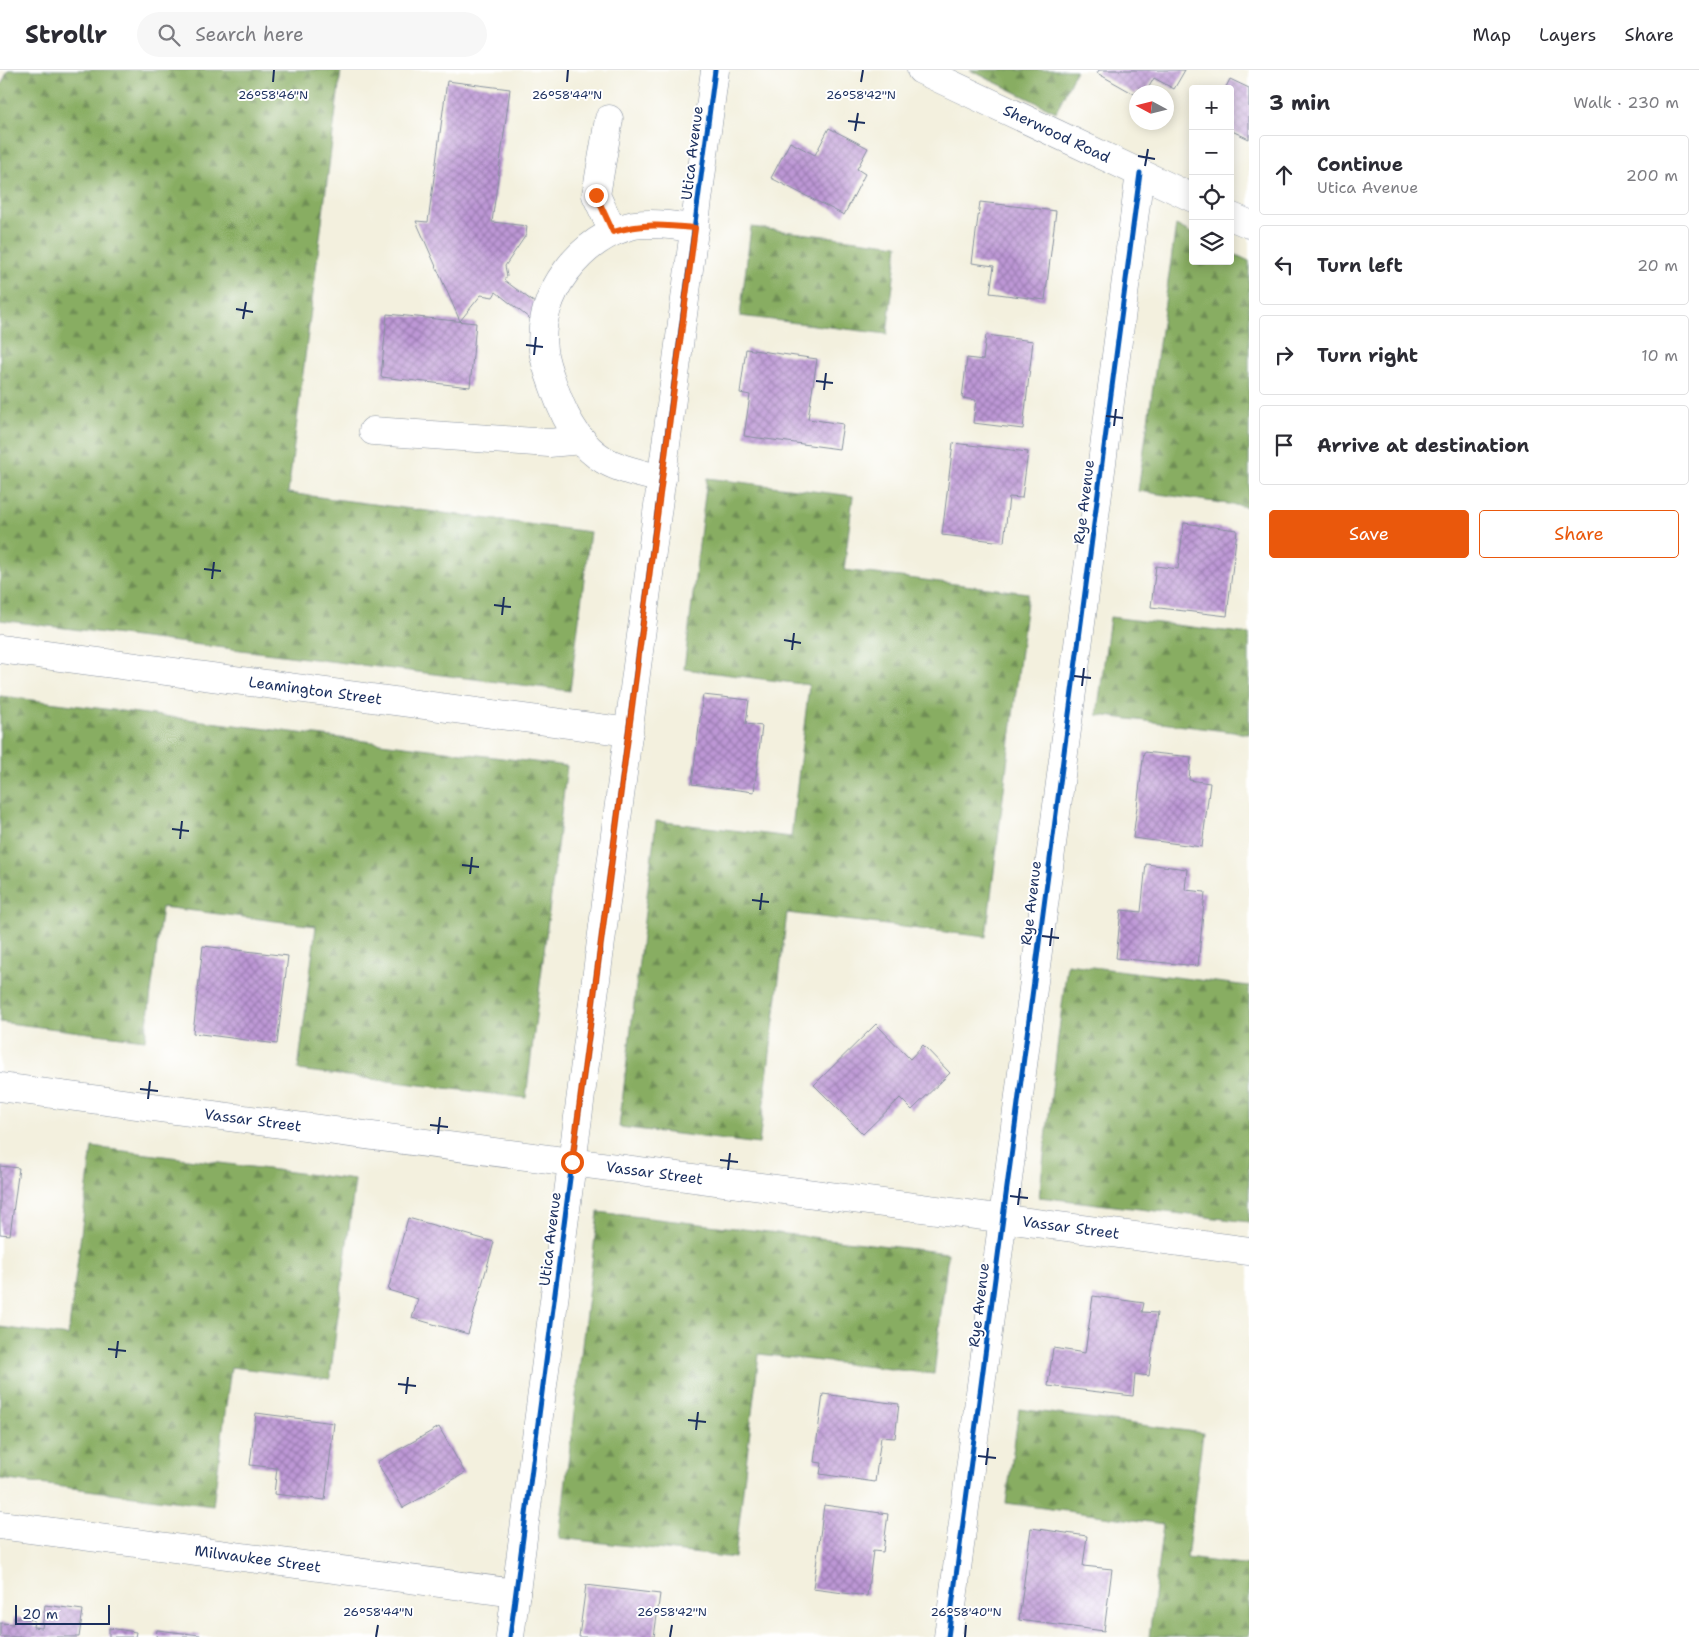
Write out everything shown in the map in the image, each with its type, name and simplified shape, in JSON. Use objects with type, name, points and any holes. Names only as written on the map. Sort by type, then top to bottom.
[{"type":"street","name":"Utica Avenue","points":[[510,1637],[716,70]]},
{"type":"street","name":"Sherwood Road","points":[[921,70],[1189,196]]},
{"type":"street","points":[[609,119],[596,195],[613,232]]},
{"type":"street","name":"Rye Avenue","points":[[948,1637],[1140,173]]},
{"type":"street","points":[[1234,218],[1249,224]]},
{"type":"street","points":[[662,479],[604,460],[572,428],[558,401],[543,349],[544,328],[552,300],[570,266],[590,245],[613,232],[635,225],[659,224],[695,228]]},
{"type":"street","points":[[373,431],[549,443],[582,440]]},
{"type":"street","name":"Leamington Street","points":[[0,650],[629,732]]},
{"type":"street","name":"Vassar Street","points":[[0,1087],[1249,1251]]},
{"type":"street","name":"Milwaukee Street","points":[[0,1525],[516,1593]]},
{"type":"green space","points":[[8,70],[341,70],[288,493],[590,532],[570,691],[0,620],[0,88]]},
{"type":"green space","points":[[970,70],[1076,70],[1056,112]]},
{"type":"green space","points":[[1176,225],[1189,232],[1189,265],[1234,265],[1234,254],[1249,261],[1249,507],[1138,491]]},
{"type":"green space","points":[[751,227],[898,245],[887,334],[740,316]]},
{"type":"green space","points":[[707,478],[853,496],[844,570],[1028,593],[986,937],[787,913],[759,1144],[619,1127],[656,821],[791,837],[809,685],[684,669]]},
{"type":"green space","points":[[1110,617],[1249,634],[1249,734],[1097,715]]},
{"type":"green space","points":[[0,696],[567,766],[526,1098],[298,1070],[316,926],[162,907],[145,1040],[0,1022]]},
{"type":"green space","points":[[1067,964],[1249,986],[1249,1222],[1039,1197]]},
{"type":"green space","points":[[92,1147],[355,1180],[330,1379],[231,1367],[213,1506],[0,1479],[0,1327],[68,1336]]},
{"type":"green space","points":[[598,1212],[948,1253],[934,1374],[759,1354],[735,1558],[559,1538]]},
{"type":"green space","points":[[1019,1409],[1203,1433],[1187,1558],[1249,1566],[1249,1637],[1149,1637],[1163,1524],[1006,1503]]},
{"type":"building","points":[[1099,70],[1185,70],[1174,89],[1174,85],[1167,85],[1154,78],[1150,85],[1129,85],[1129,91],[1097,73]]},
{"type":"building","points":[[1230,79],[1249,88],[1249,139],[1234,132],[1234,85],[1227,85]]},
{"type":"building","points":[[447,81],[510,89],[492,222],[527,226],[526,235],[505,266],[507,276],[504,280],[543,309],[534,322],[496,292],[493,297],[481,295],[460,321],[416,221],[428,222]]},
{"type":"building","points":[[829,128],[868,148],[857,169],[865,174],[844,215],[771,178],[790,142],[815,155]]},
{"type":"building","points":[[980,202],[1056,211],[1045,300],[990,293],[994,266],[972,263]]},
{"type":"building","points":[[387,314],[476,323],[470,387],[381,377]]},
{"type":"building","points":[[986,335],[1033,341],[1023,429],[973,423],[976,400],[962,398],[967,358],[983,360]]},
{"type":"building","points":[[746,349],[817,359],[808,419],[843,424],[839,449],[744,436],[750,395],[740,393]]},
{"type":"building","points":[[953,443],[1028,452],[1022,498],[1009,497],[1004,542],[942,535]]},
{"type":"building","points":[[1184,523],[1237,530],[1227,616],[1151,607],[1156,566],[1178,569]]},
{"type":"building","points":[[703,695],[749,700],[746,724],[762,726],[754,792],[692,784]]},
{"type":"building","points":[[1144,752],[1191,757],[1189,780],[1210,783],[1202,847],[1133,838]]},
{"type":"building","points":[[1146,864],[1187,869],[1185,890],[1205,892],[1198,966],[1116,958],[1121,910],[1141,912]]},
{"type":"building","points":[[203,946],[288,956],[277,1044],[193,1033]]},
{"type":"building","points":[[876,1024],[910,1059],[923,1045],[950,1073],[912,1110],[900,1098],[863,1134],[814,1085]]},
{"type":"building","points":[[0,1166],[19,1168],[10,1235],[0,1234]]},
{"type":"building","points":[[408,1218],[494,1242],[468,1334],[412,1318],[418,1299],[388,1290]]},
{"type":"building","points":[[1093,1296],[1144,1303],[1142,1312],[1157,1313],[1149,1376],[1135,1374],[1133,1396],[1048,1386],[1053,1348],[1085,1353]]},
{"type":"building","points":[[823,1394],[899,1404],[895,1438],[881,1437],[875,1482],[820,1474],[822,1463],[814,1462]]},
{"type":"building","points":[[256,1413],[334,1423],[325,1500],[274,1494],[277,1468],[250,1465]]},
{"type":"building","points":[[439,1427],[465,1473],[403,1508],[377,1462]]},
{"type":"building","points":[[824,1505],[888,1514],[883,1552],[873,1551],[867,1596],[813,1589]]},
{"type":"building","points":[[1031,1528],[1087,1536],[1083,1566],[1112,1569],[1104,1631],[1019,1620]]},
{"type":"building","points":[[586,1585],[660,1594],[654,1637],[579,1637]]},
{"type":"building","points":[[45,1605],[83,1610],[79,1637],[0,1637],[0,1623],[13,1624],[14,1617],[34,1620],[33,1627],[42,1628]]},
{"type":"building","points":[[109,1628],[136,1632],[135,1637],[109,1637]]},
{"type":"building","points":[[157,1630],[200,1635],[200,1637],[156,1637]]},
{"type":"cycle path","points":[[510,1637],[715,70]]},
{"type":"cycle path","points":[[948,1637],[1140,173]]},
{"type":"route","points":[[572,1162],[695,228],[659,224],[635,225],[613,232],[596,195]]}]
